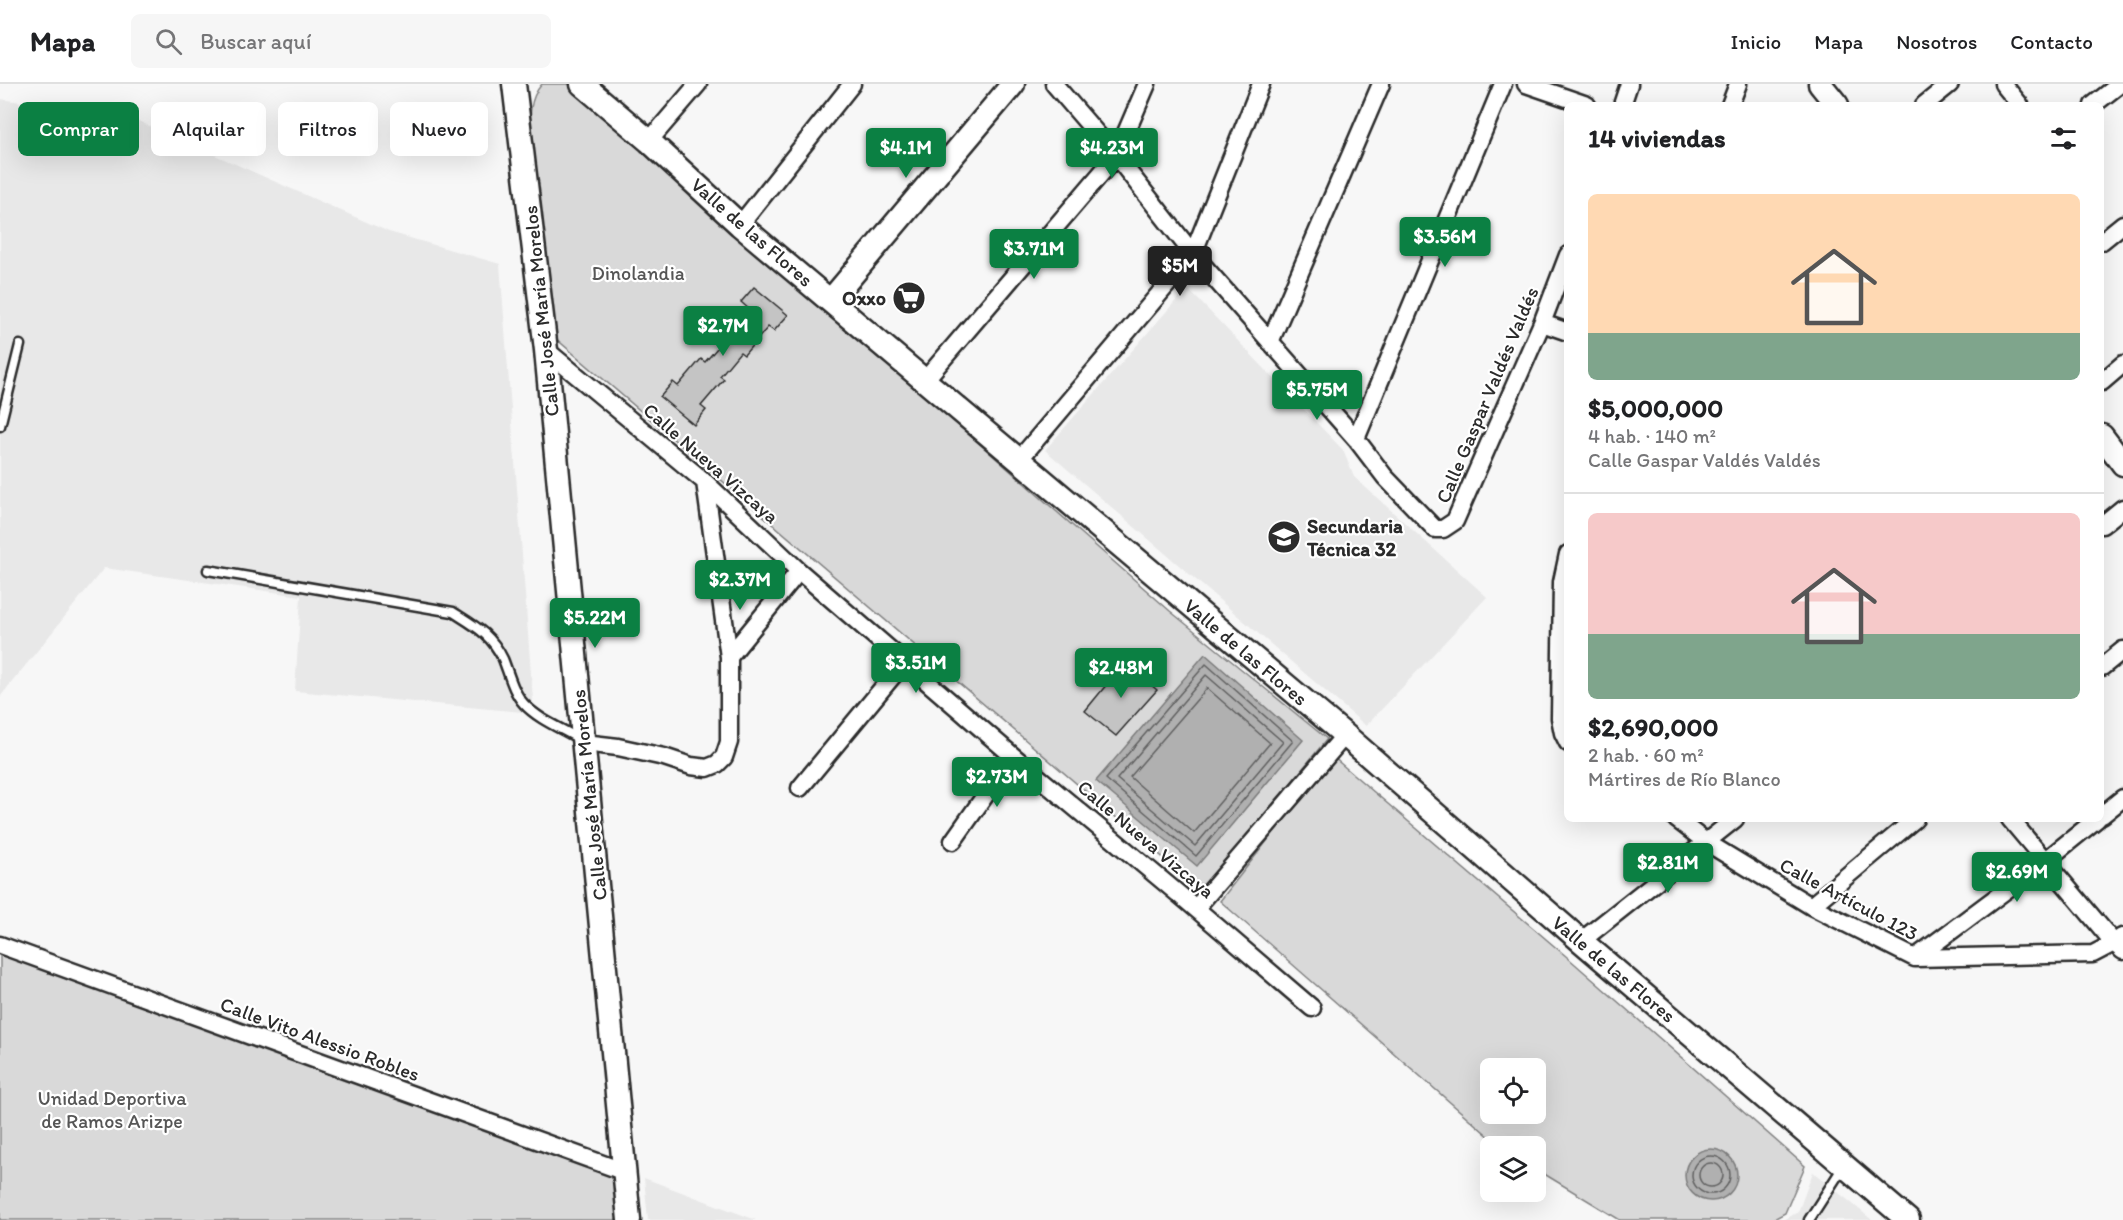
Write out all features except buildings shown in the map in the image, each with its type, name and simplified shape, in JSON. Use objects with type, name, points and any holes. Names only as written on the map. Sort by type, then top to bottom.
[{"type":"street","name":"Calle José María Morelos","points":[[514,84],[546,350],[629,1220]]},
{"type":"street","name":"Valle de las Flores","points":[[582,84],[649,141],[740,225],[1345,735],[1581,941],[1908,1220]]},
{"type":"street","points":[[649,141],[698,84]]},
{"type":"street","points":[[740,225],[852,84]]},
{"type":"street","points":[[831,300],[1013,84]]},
{"type":"street","name":"Calle Gaspar Valdés Valdés","points":[[1054,84],[1116,156],[1193,254],[1356,439],[1385,477],[1435,529],[1443,529],[1455,521],[1542,323],[1564,265]]},
{"type":"street","points":[[925,380],[1116,156],[1147,84]]},
{"type":"street","points":[[1018,461],[1193,254],[1261,84]]},
{"type":"street","points":[[1270,342],[1381,84]]},
{"type":"street","points":[[1356,439],[1503,84]]},
{"type":"street","points":[[1526,84],[1578,102]]},
{"type":"street","points":[[1623,102],[1629,84]]},
{"type":"street","points":[[1731,102],[1738,84]]},
{"type":"street","points":[[1820,84],[1835,102]]},
{"type":"street","points":[[1928,102],[1950,84]]},
{"type":"street","points":[[2003,84],[2018,102]]},
{"type":"street","points":[[2097,102],[2121,84]]},
{"type":"street","points":[[2104,239],[2123,224]]},
{"type":"street","points":[[1542,323],[1564,331]]},
{"type":"street","name":"Calle Nueva Vizcaya","points":[[546,350],[705,482],[799,571],[1013,756],[1312,1008]]},
{"type":"street","points":[[2104,380],[2123,364]]},
{"type":"street","points":[[2104,439],[2123,464]]},
{"type":"street","points":[[584,743],[618,747],[707,768],[717,764],[724,757],[729,742],[729,657],[705,482]]},
{"type":"street","points":[[2104,523],[2123,508]]},
{"type":"street","points":[[729,657],[799,571]]},
{"type":"street","points":[[1564,573],[1562,582],[1564,674],[1560,718],[1564,735]]},
{"type":"street","points":[[2104,665],[2123,650]]},
{"type":"street","points":[[800,788],[905,661]]},
{"type":"street","points":[[1196,908],[1345,735]]},
{"type":"street","points":[[953,841],[1013,756]]},
{"type":"street","points":[[2104,813],[2123,798]]},
{"type":"street","name":"Calle Artículo 123","points":[[1680,822],[1706,842],[1811,906],[1915,958],[2093,954],[2120,944]]},
{"type":"street","points":[[1581,941],[1731,822]]},
{"type":"street","points":[[1811,906],[1911,822]]},
{"type":"street","points":[[2012,822],[2044,861],[2120,944]]},
{"type":"street","points":[[1915,958],[2093,822]]},
{"type":"street","name":"Calle Vito Alessio Robles","points":[[0,945],[625,1172]]},
{"type":"lane","points":[[0,426],[20,345]]},
{"type":"lane","points":[[207,570],[453,612],[485,632],[502,657],[523,703],[539,716],[561,727],[584,743]]},
{"type":"lane","points":[[1809,1220],[1844,1164]]},
{"type":"shaded area","points":[[0,99],[22,102],[18,102],[18,156],[139,156],[139,121],[151,127],[151,156],[217,156],[389,232],[500,264],[534,713],[295,691],[301,596],[104,568],[0,697]]},
{"type":"shaded area","name":"Secundaria Técnica 32","points":[[1187,288],[1343,450],[1354,477],[1487,597],[1366,726],[1045,450]]},
{"type":"shaded area","points":[[1813,1172],[1872,1220],[1783,1220],[1798,1212]]},
{"type":"shaded area","points":[[644,1178],[756,1220],[648,1220]]},
{"type":"green space","name":"Dinolandia","points":[[542,84],[569,84],[1170,611],[1327,739],[1207,885],[1194,884],[554,337],[530,127],[532,104]]},
{"type":"green space","points":[[1333,757],[1567,957],[1805,1166],[1785,1213],[1772,1220],[1620,1220],[1546,1175],[1546,1136],[1489,1136],[1220,901]]},
{"type":"green space","name":"Unidad Deportiva de Ramos Arizpe","points":[[0,951],[620,1178],[623,1220],[0,1220]]},
{"type":"water","points":[[1205,654],[1303,740],[1197,866],[1096,781]]},
{"type":"water","points":[[1711,1149],[1721,1151],[1729,1157],[1735,1165],[1737,1175],[1735,1185],[1729,1193],[1721,1199],[1711,1201],[1701,1199],[1693,1193],[1687,1185],[1685,1175],[1687,1165],[1693,1157],[1701,1151]]},
{"type":"place","name":"Oxxo","points":[[909,298]]},
{"type":"place","name":"Secundaria Técnica 32","points":[[1284,537]]}]
